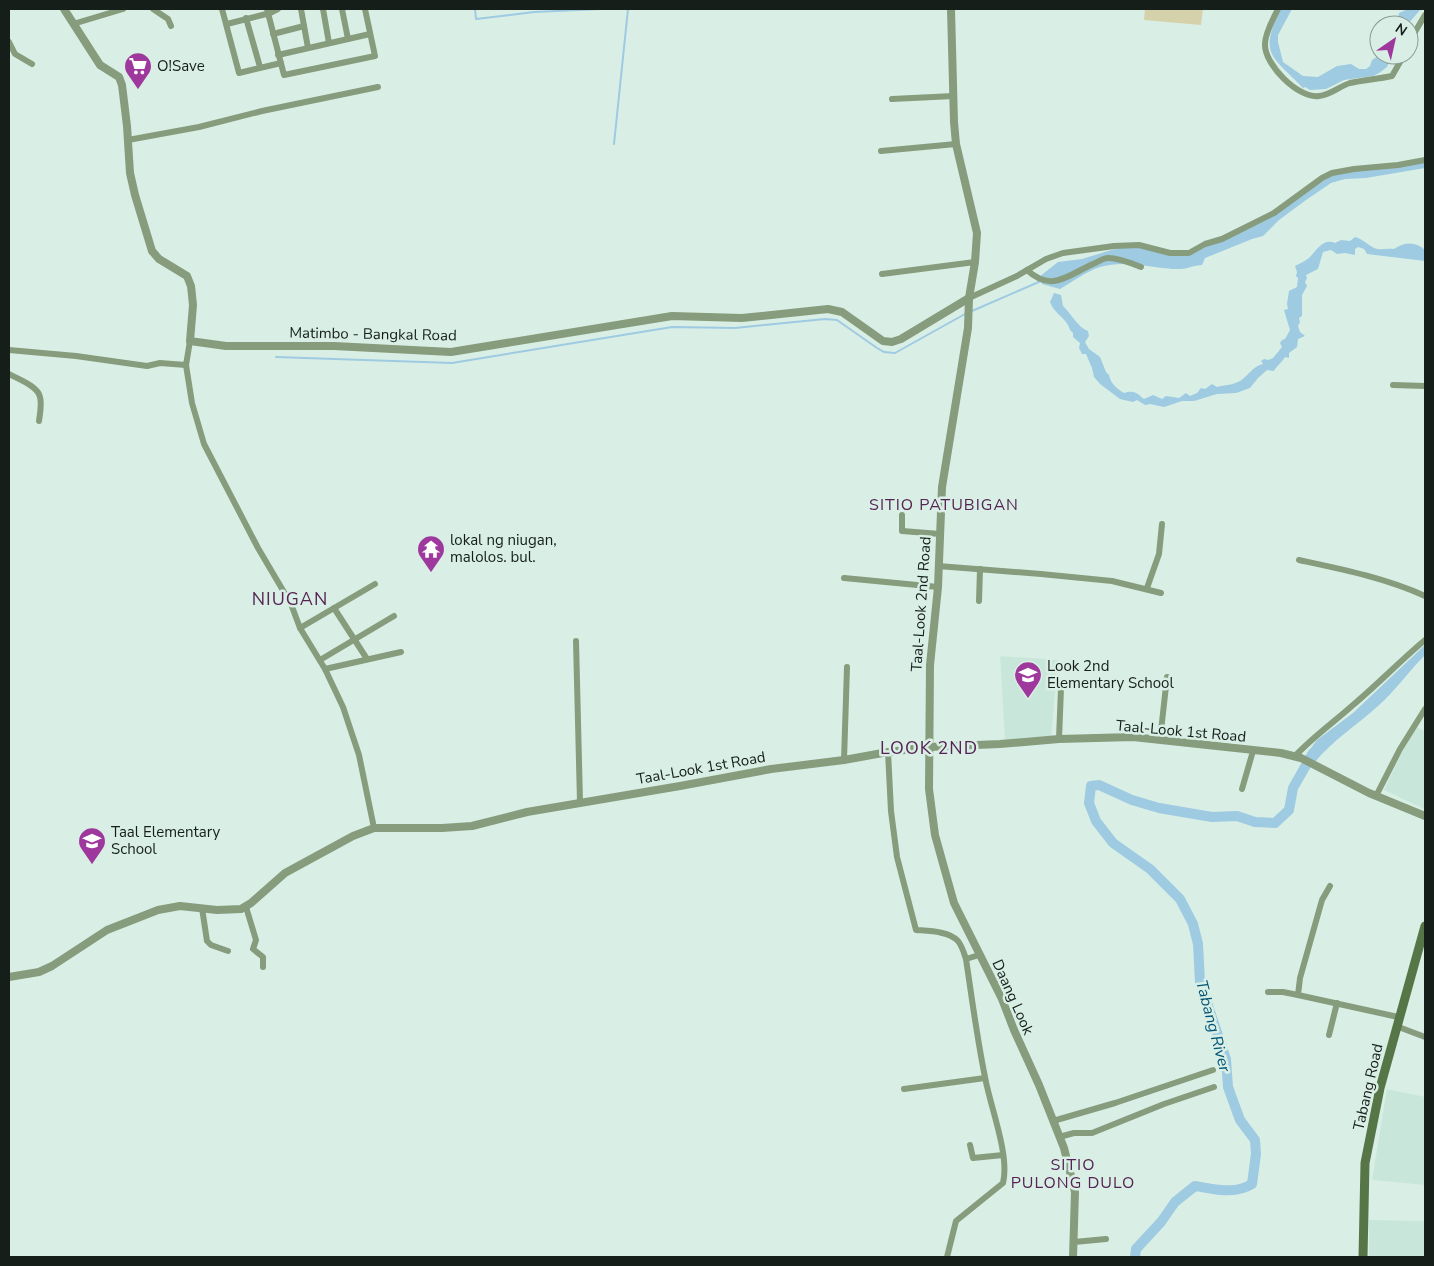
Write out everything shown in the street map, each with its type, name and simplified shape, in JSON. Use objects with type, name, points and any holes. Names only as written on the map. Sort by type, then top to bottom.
[{"type":"main road","name":"Tabang Road","points":[[1363,1257],[1364,1171],[1380,1088],[1425,926]]},
{"type":"street","points":[[64,9],[100,65],[119,77],[122,85],[130,174],[152,251],[187,276],[191,286],[193,305],[186,365],[192,403],[204,444],[258,548],[291,604],[300,628],[325,669],[343,707],[359,756],[374,828]]},
{"type":"street","points":[[73,24],[123,9]]},
{"type":"street","points":[[153,9],[168,19],[171,26]]},
{"type":"street","points":[[222,9],[239,73],[281,62]]},
{"type":"street","points":[[227,24],[278,9]]},
{"type":"street","points":[[301,9],[308,48]]},
{"type":"street","points":[[323,9],[329,43]]},
{"type":"street","points":[[342,9],[348,39]]},
{"type":"street","points":[[268,11],[284,75],[375,56],[365,9]]},
{"type":"street","points":[[951,9],[956,144],[976,233],[975,262],[969,299]]},
{"type":"street","points":[[1278,9],[1272,20],[1264,46],[1270,60],[1281,76],[1302,93],[1310,96],[1320,96],[1349,84],[1392,76],[1398,65]]},
{"type":"street","points":[[246,18],[260,67]]},
{"type":"street","points":[[273,34],[304,26]]},
{"type":"street","points":[[278,55],[370,34]]},
{"type":"street","points":[[9,42],[15,54],[32,64]]},
{"type":"street","points":[[128,140],[199,127],[262,111],[378,87]]},
{"type":"street","points":[[892,99],[954,96]]},
{"type":"street","points":[[881,151],[956,144]]},
{"type":"street","points":[[969,299],[1029,272],[1046,258],[1063,253],[1114,246],[1139,245],[1170,253],[1189,253],[1274,213],[1322,178],[1332,173],[1354,169],[1398,166],[1425,160]]},
{"type":"street","points":[[1029,272],[1036,278],[1049,283],[1062,280],[1107,258],[1126,261],[1141,267]]},
{"type":"street","points":[[882,274],[975,262]]},
{"type":"street","name":"Matimbo - Bangkal Road","points":[[190,341],[226,346],[334,346],[451,352],[672,316],[742,318],[828,310],[842,312],[883,341],[892,342],[901,339],[969,299]]},
{"type":"street","name":"Taal-Look 2nd Road","points":[[930,747],[930,665],[938,587],[942,487],[968,328],[969,299]]},
{"type":"street","points":[[9,351],[76,356],[147,366],[160,363],[186,365]]},
{"type":"street","points":[[9,374],[31,386],[39,394],[41,399],[39,421]]},
{"type":"street","points":[[1393,384],[1425,386]]},
{"type":"street","points":[[902,515],[902,530],[940,534]]},
{"type":"street","points":[[1147,588],[1159,554],[1162,524]]},
{"type":"street","points":[[1299,560],[1334,567],[1425,596]]},
{"type":"street","points":[[938,566],[1112,581],[1160,592]]},
{"type":"street","points":[[979,601],[980,569]]},
{"type":"street","points":[[844,578],[938,587]]},
{"type":"street","points":[[300,628],[375,584]]},
{"type":"street","points":[[334,608],[367,659]]},
{"type":"street","points":[[320,660],[394,616]]},
{"type":"street","points":[[1298,757],[1308,742],[1353,705],[1425,640]]},
{"type":"street","points":[[576,641],[580,802]]},
{"type":"street","points":[[325,669],[400,652]]},
{"type":"street","points":[[844,760],[847,667]]},
{"type":"street","points":[[1160,740],[1167,677]]},
{"type":"street","points":[[1059,739],[1061,688]]},
{"type":"street","points":[[1376,796],[1400,749],[1425,710]]},
{"type":"street","name":"Taal-Look 1st Road","points":[[246,907],[284,873],[353,836],[374,828],[472,826],[580,802],[771,769],[930,747],[1059,739],[1133,737],[1253,751],[1281,752],[1298,757],[1376,796],[1425,816]]},
{"type":"street","name":"Daang Look","points":[[930,747],[929,789],[934,834],[954,903],[1002,1000],[1053,1120],[1071,1172],[1075,1192],[1073,1257]]},
{"type":"street","points":[[1242,789],[1253,751]]},
{"type":"street","points":[[888,752],[896,857],[916,930],[931,931],[951,936],[957,940],[966,959],[985,1078],[1003,1155],[1005,1175],[1003,1183],[956,1221],[947,1257]]},
{"type":"street","points":[[1298,994],[1300,978],[1322,900],[1330,886]]},
{"type":"street","points":[[9,977],[39,972],[52,966],[107,930],[158,910],[180,906],[233,910],[246,907],[256,940],[253,949],[263,957],[263,967]]},
{"type":"street","points":[[202,908],[207,942],[212,946],[228,951]]},
{"type":"street","points":[[966,959],[979,955]]},
{"type":"street","points":[[1268,992],[1298,994],[1337,1003],[1397,1022],[1425,1037]]},
{"type":"street","points":[[1329,1035],[1337,1003]]},
{"type":"street","points":[[1053,1120],[1115,1103],[1213,1070]]},
{"type":"street","points":[[904,1089],[985,1078]]},
{"type":"street","points":[[1059,1137],[1074,1132],[1092,1133],[1164,1104],[1214,1087]]},
{"type":"street","points":[[970,1146],[972,1158],[1003,1155]]},
{"type":"street","points":[[1074,1242],[1106,1239]]},
{"type":"shaded area","points":[[1145,9],[1203,9],[1201,25],[1144,20]]},
{"type":"shaded area","name":"Look 2nd Elementary School","points":[[1000,656],[1058,660],[1051,738],[1005,741]]},
{"type":"shaded area","points":[[1414,726],[1425,731],[1424,809],[1384,790]]},
{"type":"shaded area","points":[[1387,1089],[1425,1097],[1425,1185],[1372,1180]]},
{"type":"shaded area","points":[[1369,1220],[1425,1221],[1425,1257],[1369,1257]]},
{"type":"water","points":[[1281,9],[1292,9],[1278,35],[1278,42],[1283,62],[1303,76],[1318,77],[1337,66],[1351,64],[1359,69],[1366,69],[1370,65],[1388,65],[1373,76],[1344,80],[1326,89],[1310,90],[1305,87],[1303,88],[1276,61],[1272,53],[1270,36]]},
{"type":"water","points":[[1408,9],[1421,9],[1416,15],[1399,15],[1399,13]]},
{"type":"water","points":[[1425,161],[1425,168],[1366,178],[1345,179],[1331,183],[1279,220],[1263,236],[1205,258],[1202,265],[1170,269],[1130,264],[1110,265],[1090,271],[1060,289],[1042,284],[1039,277],[1058,262],[1082,259],[1118,248],[1141,248],[1173,255],[1205,247],[1264,221],[1302,193],[1335,174]]},
{"type":"water","points":[[1355,237],[1378,249],[1394,249],[1406,244],[1417,245],[1425,250],[1425,261],[1367,254],[1364,249],[1358,247],[1355,249],[1355,255],[1337,254],[1331,250],[1323,252],[1318,269],[1306,275],[1305,282],[1307,286],[1302,295],[1302,316],[1299,318],[1298,326],[1300,332],[1305,336],[1298,339],[1297,347],[1289,353],[1289,358],[1285,357],[1274,371],[1267,370],[1250,388],[1236,393],[1217,394],[1194,401],[1182,401],[1164,407],[1150,404],[1145,405],[1137,400],[1133,402],[1120,399],[1094,377],[1086,354],[1082,354],[1079,348],[1080,343],[1073,337],[1073,333],[1066,322],[1054,310],[1050,302],[1054,293],[1061,295],[1063,306],[1081,327],[1088,331],[1089,336],[1085,342],[1089,349],[1100,357],[1106,372],[1121,391],[1124,393],[1134,392],[1144,399],[1153,395],[1162,399],[1166,396],[1179,398],[1186,393],[1190,396],[1197,393],[1201,388],[1205,389],[1212,384],[1217,387],[1237,382],[1256,367],[1263,364],[1261,361],[1264,359],[1273,358],[1282,347],[1280,343],[1285,339],[1290,330],[1284,310],[1288,309],[1289,291],[1297,287],[1298,278],[1295,266],[1309,258],[1324,243],[1335,243],[1341,240],[1350,241]]},
{"type":"water","points":[[1425,645],[1425,655],[1378,706],[1337,740],[1315,762],[1305,756],[1317,740],[1353,713]]},
{"type":"waterway","points":[[475,9],[476,19],[534,12],[602,9]]},
{"type":"waterway","points":[[614,144],[628,9]]},
{"type":"waterway","points":[[972,311],[1041,281]]},
{"type":"waterway","points":[[276,357],[452,363],[672,327],[735,328],[825,319],[837,320],[884,352],[895,353],[965,314]]},
{"type":"waterway","name":"Tabang River","points":[[1135,1257],[1136,1249],[1161,1222],[1175,1202],[1195,1186],[1217,1190],[1231,1190],[1252,1184],[1256,1154],[1255,1140],[1240,1120],[1228,1087],[1226,1059],[1200,982],[1198,944],[1193,924],[1180,899],[1150,869],[1113,843],[1096,821],[1089,803],[1091,786],[1099,785],[1132,800],[1159,808],[1212,817],[1237,816],[1255,822],[1275,823],[1289,810],[1293,788],[1313,753]]},
{"type":"place","name":"O!Save","points":[[138,90]]},
{"type":"place","name":"lokal ng niugan, malolos. bul.","points":[[431,573]]},
{"type":"place","name":"Look 2nd Elementary School","points":[[1028,699]]},
{"type":"place","name":"Taal Elementary School","points":[[92,865]]},
{"type":"district","name":"SITIO PATUBIGAN","points":[[944,505]]},
{"type":"district","name":"NIUGAN","points":[[290,599]]},
{"type":"district","name":"LOOK 2ND","points":[[929,748]]},
{"type":"district","name":"SITIO PULONG DULO","points":[[1073,1174]]}]
